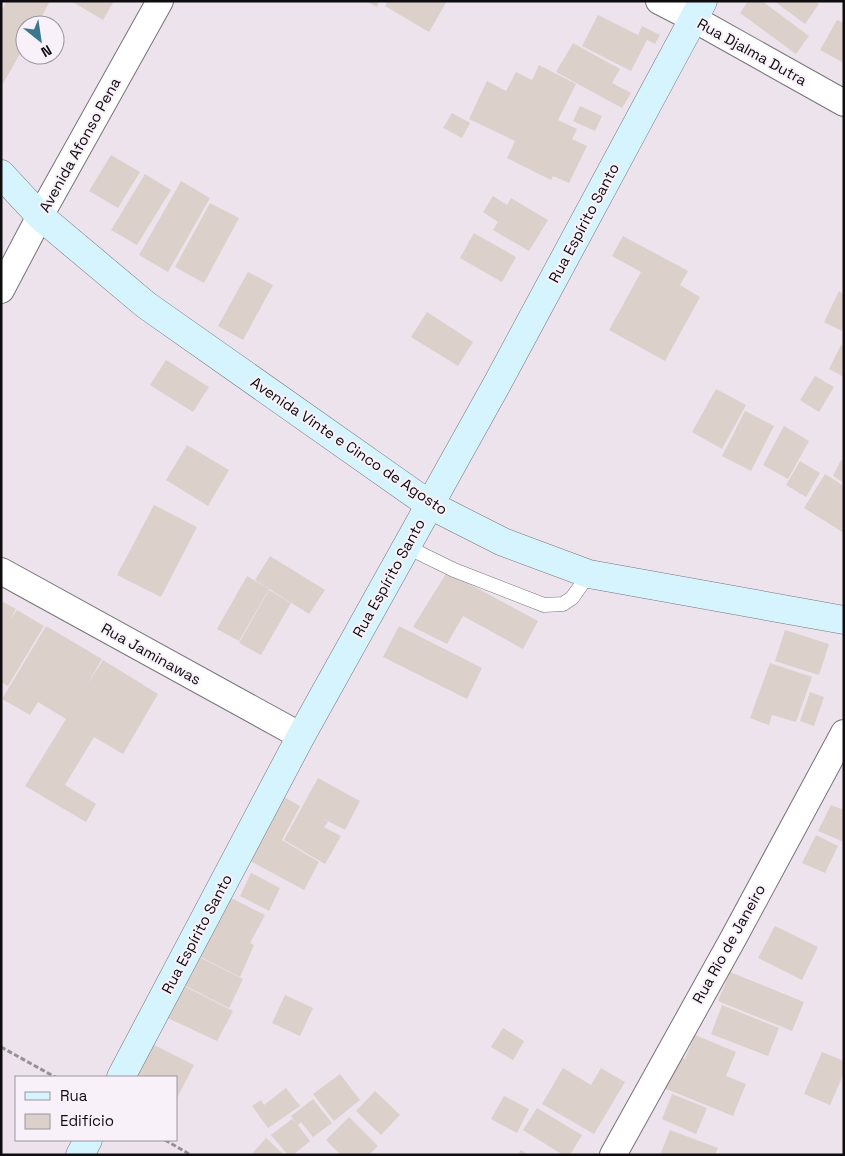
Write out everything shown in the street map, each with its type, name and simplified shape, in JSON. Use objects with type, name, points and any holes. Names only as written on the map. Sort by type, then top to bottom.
[{"type":"street","name":"Avenida Afonso Pena","points":[[1,290],[40,216],[160,1]]},
{"type":"street","name":"Rua Djalma Dutra","points":[[659,1],[698,10],[844,103]]},
{"type":"street","name":"Rua Espírito Santo","points":[[122,1076],[301,736],[502,375],[698,10]]},
{"type":"street","name":"Avenida Vinte e Cinco de Agosto","points":[[1,174],[40,216],[146,305],[430,504],[503,542],[589,574],[844,620]]},
{"type":"street","name":"Rua Jaminawas","points":[[1,571],[301,736]]},
{"type":"street","name":"Rua Rio de Janeiro","points":[[613,1155],[844,733]]},
{"type":"street","points":[[80,1155],[87,1141]]},
{"type":"lane","points":[[406,547],[454,570],[544,605],[563,604],[572,598],[589,574]]},
{"type":"path","points":[[1,1047],[53,1076]]},
{"type":"path","points":[[167,1141],[191,1155]]},
{"type":"building","points":[[7,1],[50,1],[42,15],[15,15],[15,62],[1,87],[1,12]]},
{"type":"building","points":[[71,1],[114,1],[103,20]]},
{"type":"building","points":[[366,1],[379,1],[377,7]]},
{"type":"building","points":[[388,1],[447,1],[429,32],[385,6]]},
{"type":"building","points":[[748,1],[762,1],[809,36],[796,54],[740,13]]},
{"type":"building","points":[[774,1],[815,1],[819,4],[805,24]]},
{"type":"building","points":[[598,15],[638,35],[642,26],[660,35],[655,44],[647,40],[631,71],[582,46]]},
{"type":"building","points":[[837,20],[844,23],[844,63],[820,50]]},
{"type":"building","points":[[573,43],[620,69],[612,83],[631,93],[622,108],[556,72]]},
{"type":"building","points":[[539,65],[576,84],[558,120],[577,129],[572,139],[587,146],[569,183],[553,176],[551,180],[507,158],[515,141],[469,119],[487,81],[506,91],[516,72],[532,80]]},
{"type":"building","points":[[580,106],[602,116],[595,131],[573,121]]},
{"type":"building","points":[[452,113],[470,123],[462,138],[443,128]]},
{"type":"building","points":[[111,155],[140,172],[118,208],[89,191]]},
{"type":"building","points":[[145,174],[171,190],[137,245],[111,230]]},
{"type":"building","points":[[181,181],[210,198],[168,272],[139,255]]},
{"type":"building","points":[[493,196],[507,205],[511,198],[548,220],[529,251],[493,230],[498,222],[483,212]]},
{"type":"building","points":[[210,203],[239,218],[204,283],[175,267]]},
{"type":"building","points":[[474,233],[516,257],[502,282],[460,258]]},
{"type":"building","points":[[623,236],[688,271],[680,285],[700,297],[665,361],[609,330],[641,272],[612,256]]},
{"type":"building","points":[[248,272],[273,285],[243,340],[218,326]]},
{"type":"building","points":[[839,291],[844,294],[844,328],[842,331],[824,322]]},
{"type":"building","points":[[427,312],[473,342],[458,366],[411,337]]},
{"type":"building","points":[[841,345],[844,346],[844,377],[829,369]]},
{"type":"building","points":[[166,360],[209,387],[193,412],[150,385]]},
{"type":"building","points":[[815,376],[834,387],[819,412],[800,400]]},
{"type":"building","points":[[716,389],[746,405],[722,449],[692,432]]},
{"type":"building","points":[[745,411],[774,426],[751,471],[722,456]]},
{"type":"building","points":[[784,426],[809,441],[788,479],[763,465]]},
{"type":"building","points":[[187,445],[229,470],[208,506],[166,480]]},
{"type":"building","points":[[841,460],[844,461],[844,483],[833,476]]},
{"type":"building","points":[[800,461],[820,473],[806,497],[786,485]]},
{"type":"building","points":[[825,474],[844,486],[844,533],[804,508]]},
{"type":"building","points":[[154,505],[197,527],[161,597],[117,575]]},
{"type":"building","points":[[270,556],[325,590],[309,614],[255,580]]},
{"type":"building","points":[[447,572],[538,621],[523,649],[463,616],[447,644],[413,627]]},
{"type":"building","points":[[247,576],[269,589],[239,641],[217,629]]},
{"type":"building","points":[[269,590],[291,603],[261,655],[239,643]]},
{"type":"building","points":[[1,601],[16,609],[9,621],[17,610],[44,626],[8,686],[1,682]]},
{"type":"building","points":[[46,626],[102,659],[87,685],[103,660],[158,694],[123,754],[94,737],[65,785],[96,804],[86,822],[25,786],[66,719],[38,702],[30,715],[2,699]]},
{"type":"building","points":[[399,626],[482,668],[467,699],[383,657]]},
{"type":"building","points":[[785,630],[829,644],[819,675],[775,661]]},
{"type":"building","points":[[770,663],[812,677],[796,722],[772,715],[769,725],[750,718]]},
{"type":"building","points":[[810,692],[824,697],[814,726],[800,721]]},
{"type":"building","points":[[318,778],[360,801],[345,830],[322,818],[328,822],[324,827],[341,836],[325,864],[284,840]]},
{"type":"building","points":[[277,793],[300,806],[282,840],[319,862],[304,890],[243,857]]},
{"type":"building","points":[[831,805],[844,810],[844,842],[818,831]]},
{"type":"building","points":[[816,835],[838,846],[825,873],[802,863]]},
{"type":"building","points":[[251,873],[280,888],[269,911],[240,896]]},
{"type":"building","points":[[229,897],[265,915],[250,943],[254,945],[240,977],[191,952]]},
{"type":"building","points":[[775,926],[818,947],[802,980],[758,958]]},
{"type":"building","points":[[191,953],[243,979],[229,1008],[176,981]]},
{"type":"building","points":[[730,972],[804,1002],[792,1031],[718,1001]]},
{"type":"building","points":[[176,982],[233,1011],[217,1041],[159,1014]]},
{"type":"building","points":[[285,995],[313,1008],[300,1036],[272,1023]]},
{"type":"building","points":[[722,1005],[779,1028],[768,1056],[711,1034]]},
{"type":"building","points":[[503,1028],[524,1041],[513,1060],[491,1047]]},
{"type":"building","points":[[695,1035],[736,1052],[726,1076],[746,1084],[733,1116],[659,1086],[673,1054],[685,1059]]},
{"type":"building","points":[[146,1041],[194,1065],[178,1096],[178,1076],[128,1076]]},
{"type":"building","points":[[822,1052],[844,1061],[844,1073],[830,1105],[804,1094]]},
{"type":"building","points":[[563,1068],[591,1085],[601,1068],[625,1082],[594,1134],[542,1104]]},
{"type":"building","points":[[340,1074],[360,1100],[334,1121],[313,1094]]},
{"type":"building","points":[[286,1088],[300,1106],[268,1128],[252,1106],[261,1100],[264,1105]]},
{"type":"building","points":[[375,1091],[400,1115],[381,1135],[356,1111]]},
{"type":"building","points":[[672,1094],[707,1108],[696,1134],[662,1119]]},
{"type":"building","points":[[504,1096],[529,1109],[517,1133],[491,1119]]},
{"type":"building","points":[[313,1099],[332,1123],[313,1137],[301,1122],[298,1125],[310,1141],[293,1155],[288,1155],[271,1135],[292,1119],[296,1123],[291,1116]]},
{"type":"building","points":[[537,1108],[582,1135],[570,1155],[563,1155],[523,1130]]},
{"type":"building","points":[[349,1117],[378,1146],[369,1155],[341,1155],[326,1140]]},
{"type":"building","points":[[670,1130],[718,1148],[715,1155],[660,1155]]},
{"type":"building","points":[[266,1138],[284,1155],[251,1155]]},
{"type":"building","points":[[521,1150],[529,1155],[518,1155]]}]
